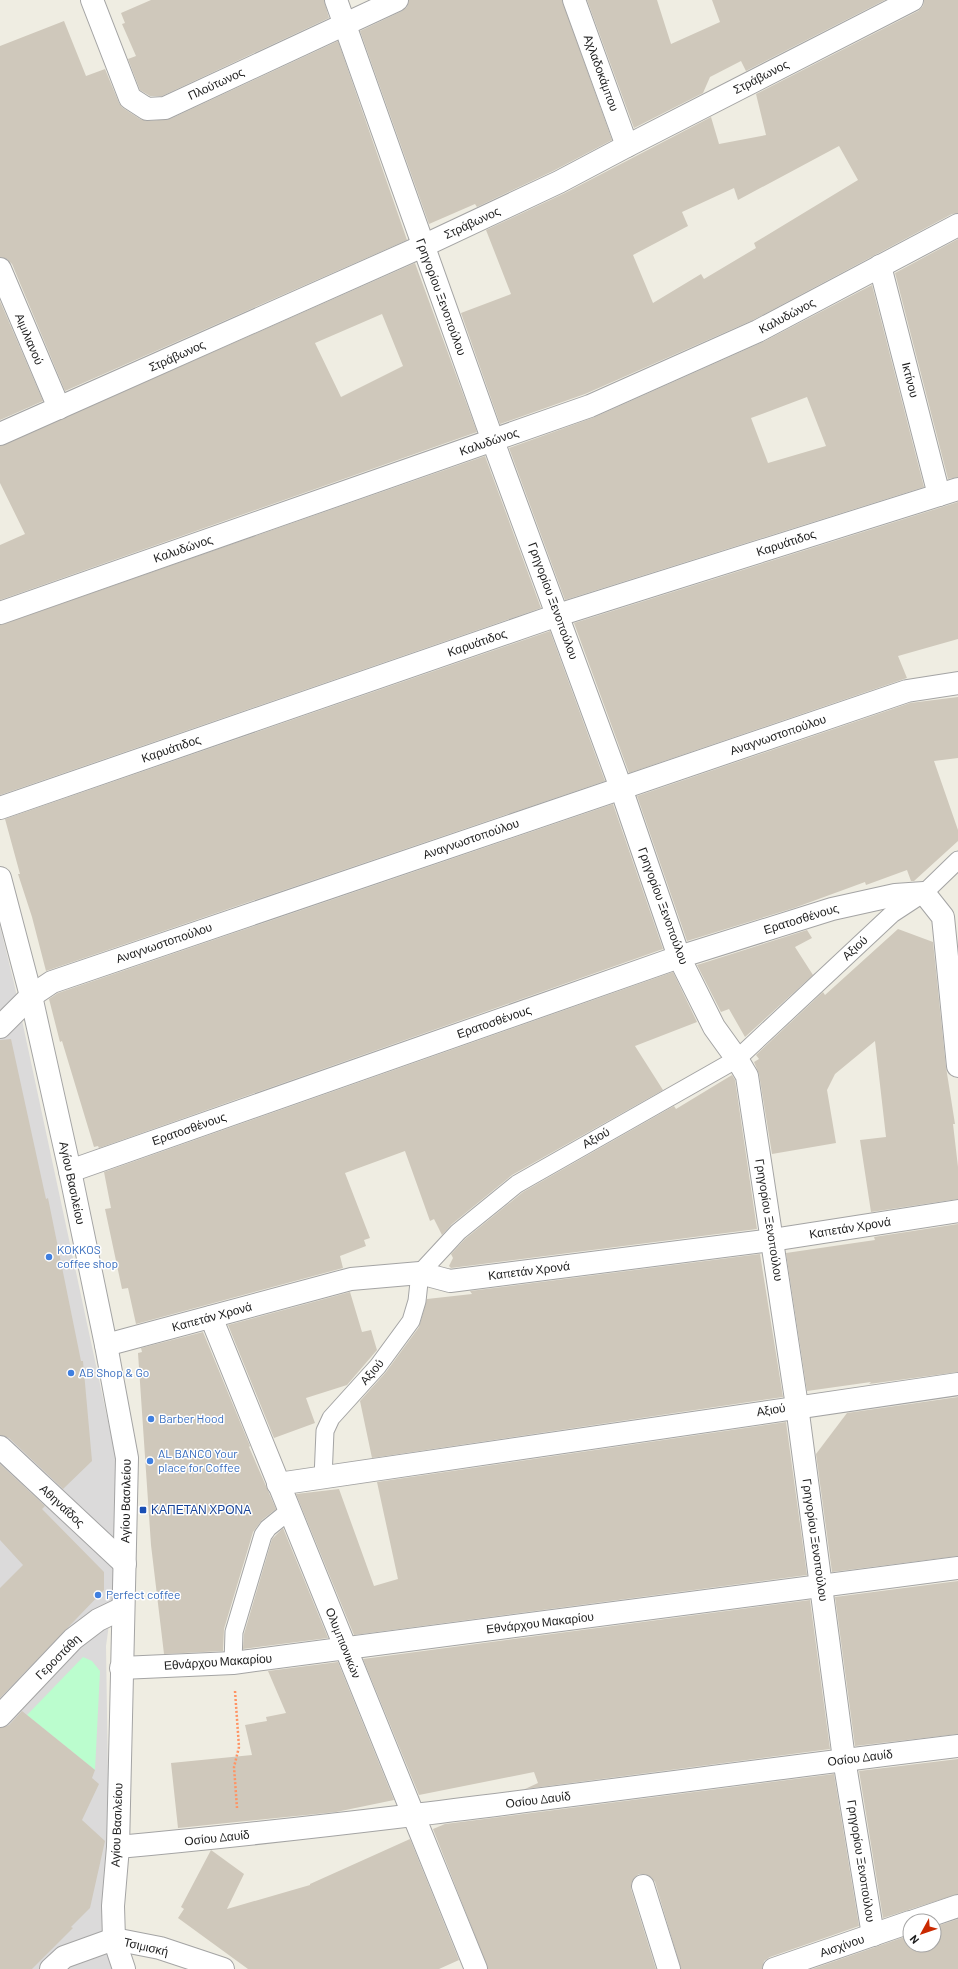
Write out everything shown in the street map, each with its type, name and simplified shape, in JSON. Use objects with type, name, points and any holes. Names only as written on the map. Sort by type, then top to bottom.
[{"type":"street","name":"Πλούτωνος","points":[[92,0],[130,98],[146,109],[165,108],[397,0]]},
{"type":"street","name":"Γρηγορίου Ξενοπούλου","points":[[336,0],[422,246],[621,788],[679,957],[714,1027],[737,1059],[746,1076],[797,1406],[844,1759],[873,1935]]},
{"type":"street","name":"Αχλαδοκάμπου","points":[[574,0],[627,146]]},
{"type":"street","name":"Στράβωνος","points":[[0,434],[422,246],[559,182],[912,0]]},
{"type":"street","name":"Καλυδώνος","points":[[0,613],[590,406],[758,331],[958,225]]},
{"type":"street","name":"Ικτίνου","points":[[880,266],[948,492]]},
{"type":"street","name":"Αιμιλιανού","points":[[0,269],[59,408]]},
{"type":"street","name":"Καρυάτιδος","points":[[0,808],[558,615],[948,492]]},
{"type":"street","name":"Αναγνωστοπούλου","points":[[0,1027],[31,996],[52,982],[907,691],[958,683]]},
{"type":"street","name":"Αγίου Βασιλείου","points":[[0,878],[31,996],[70,1171],[106,1345],[127,1458],[118,1847],[113,1906],[114,1939],[124,1969]]},
{"type":"street","name":"Ερατοσθένους","points":[[70,1171],[679,957],[832,909],[895,895],[924,893]]},
{"type":"street","points":[[924,893],[943,918],[956,1031],[958,1066]]},
{"type":"street","name":"Καπετάν Χρονά","points":[[106,1345],[351,1278],[420,1273],[450,1281],[772,1240],[958,1211]]},
{"type":"street","name":"Ολυμπιονικών","points":[[210,1317],[476,1969]]},
{"type":"street","name":"Αξιού","points":[[278,1484],[797,1406],[958,1384]]},
{"type":"street","name":"Αθηναΐδος","points":[[0,1447],[125,1564]]},
{"type":"street","name":"Εθνάρχου Μακαρίου","points":[[121,1668],[233,1663],[958,1568]]},
{"type":"street","name":"Γεροστάθη","points":[[0,1716],[73,1639],[98,1620],[124,1608]]},
{"type":"street","name":"Οσίου Δαυίδ","points":[[118,1847],[239,1836],[414,1815],[844,1759],[958,1746]]},
{"type":"street","points":[[643,1886],[669,1969]]},
{"type":"street","points":[[937,1913],[958,1906]]},
{"type":"street","name":"Αισχίνου","points":[[774,1969],[902,1925]]},
{"type":"street","name":"Τσιμισκή","points":[[51,1969],[64,1956],[114,1939],[160,1948],[223,1969]]},
{"type":"lane","name":"Αξιού","points":[[323,1478],[325,1431],[331,1418],[378,1366],[411,1321],[417,1300],[420,1273],[458,1232],[516,1184],[737,1059],[892,914],[924,893],[958,860]]},
{"type":"lane","points":[[233,1663],[234,1632],[263,1535],[268,1528],[290,1511]]},
{"type":"path","points":[[233,1663],[239,1747],[234,1767],[239,1836]]},
{"type":"shaded area","points":[[0,926],[14,983],[115,1454],[115,1582],[106,1646],[109,1843],[118,1969],[0,1969]]},
{"type":"green space","points":[[83,1657],[92,1661],[100,1671],[95,1770],[27,1715]]},
{"type":"building","points":[[151,0],[324,0],[329,18],[162,96],[150,96],[140,90],[128,59],[136,56],[122,24],[125,23],[121,13]]},
{"type":"building","points":[[409,0],[562,0],[612,140],[553,171],[477,207],[475,204],[429,224],[360,31],[402,11],[407,7]]},
{"type":"building","points":[[587,0],[657,0],[671,44],[720,22],[712,0],[885,0],[746,71],[741,61],[710,77],[703,93],[634,128]]},
{"type":"building","points":[[924,0],[958,0],[958,213],[952,214],[753,320],[585,394],[500,424],[461,313],[511,294],[486,230],[565,193],[711,117],[719,144],[766,135],[756,94],[918,11],[923,6]],"holes":[[[839,146],[858,180],[754,243],[756,248],[704,279],[701,274],[653,303],[633,255],[688,226],[682,212],[734,188],[738,200]]]},
{"type":"building","points":[[64,21],[86,76],[105,69],[119,103],[123,108],[140,119],[148,121],[170,119],[338,41],[407,240],[65,391],[12,264],[7,259],[0,257],[0,46]]},
{"type":"building","points":[[958,239],[958,477],[948,479],[895,273]]},
{"type":"building","points":[[415,263],[477,432],[0,600],[0,545],[25,534],[0,483],[0,446]],"holes":[[[382,314],[403,366],[341,397],[315,343]]]},
{"type":"building","points":[[872,285],[924,487],[565,600],[509,448],[595,417],[763,342]],"holes":[[[807,397],[826,446],[768,463],[751,418]]]},
{"type":"building","points":[[0,301],[43,401],[0,420]]},
{"type":"building","points":[[485,456],[541,608],[0,795],[0,625]]},
{"type":"building","points":[[958,502],[958,639],[898,656],[907,678],[629,773],[574,623]]},
{"type":"building","points":[[550,631],[605,781],[46,971],[32,917],[18,874],[20,874],[5,819]]},
{"type":"building","points":[[958,697],[958,758],[934,761],[958,830],[958,841],[914,881],[911,881],[907,870],[866,885],[865,882],[794,908],[687,941],[637,796],[910,703]]},
{"type":"building","points":[[613,804],[663,949],[99,1148],[98,1146],[94,1147],[62,1041],[60,1042],[49,999],[58,993]]},
{"type":"building","points":[[898,929],[933,942],[946,1067],[955,1124],[953,1124],[958,1167],[958,1199],[871,1212],[860,1140],[886,1137],[875,1041],[835,1074],[827,1090],[836,1143],[772,1154],[759,1074],[754,1062],[759,1059],[756,1055],[823,992],[825,995]]},
{"type":"building","points":[[807,930],[812,938],[795,947],[813,975],[745,1037],[729,1009],[721,1012],[697,965]]},
{"type":"building","points":[[673,972],[697,1022],[635,1046],[663,1090],[512,1175],[452,1224],[442,1235],[434,1219],[430,1221],[405,1151],[345,1173],[370,1238],[364,1240],[366,1246],[340,1256],[343,1268],[136,1324],[128,1288],[122,1289],[105,1209],[111,1208],[104,1172]]},
{"type":"building","points":[[11,1039],[46,1199],[48,1198],[81,1361],[83,1361],[92,1461],[63,1489],[9,1438],[0,1435],[0,1040]]},
{"type":"building","points":[[732,1075],[735,1080],[757,1229],[451,1268],[449,1266],[453,1258],[451,1254],[465,1239],[523,1192],[674,1106],[676,1109]]},
{"type":"building","points":[[958,1224],[958,1372],[807,1391],[786,1253],[875,1240],[874,1237]]},
{"type":"building","points":[[760,1254],[783,1397],[372,1458],[360,1401],[386,1372],[419,1327],[427,1299],[472,1294],[470,1291]]},
{"type":"building","points":[[350,1292],[362,1332],[371,1330],[377,1350],[347,1385],[306,1398],[315,1423],[274,1438],[228,1325]]},
{"type":"building","points":[[203,1332],[250,1446],[249,1447],[276,1509],[262,1520],[253,1532],[224,1629],[223,1651],[164,1654],[151,1545],[138,1353],[142,1352],[141,1348]]},
{"type":"building","points":[[958,1397],[958,1556],[832,1572],[816,1454],[847,1413]]},
{"type":"building","points":[[786,1422],[807,1575],[354,1635],[296,1494],[339,1489],[374,1586],[398,1579],[377,1482]]},
{"type":"building","points":[[0,1464],[45,1506],[42,1509],[104,1572],[104,1590],[0,1698],[0,1588],[23,1565],[0,1540]]},
{"type":"building","points":[[283,1528],[328,1638],[243,1649],[244,1634],[272,1539]]},
{"type":"building","points":[[958,1581],[958,1734],[855,1746],[835,1597]]},
{"type":"building","points":[[810,1600],[830,1749],[525,1789],[538,1783],[534,1772],[419,1795],[363,1659]]},
{"type":"building","points":[[338,1662],[394,1800],[336,1812],[178,1828],[171,1763],[252,1755],[245,1725],[267,1721],[266,1717],[286,1713],[268,1671]]},
{"type":"building","points":[[22,1711],[95,1770],[92,1778],[99,1784],[82,1820],[105,1841],[90,1908],[71,1927],[73,1928],[32,1969],[0,1969],[0,1728],[9,1725]]},
{"type":"building","points":[[958,1759],[958,1894],[883,1918],[859,1771]]},
{"type":"building","points":[[834,1774],[859,1926],[770,1957],[764,1961],[762,1969],[681,1969],[655,1882],[651,1877],[645,1874],[639,1874],[634,1878],[631,1884],[631,1889],[656,1969],[488,1969],[433,1829],[445,1824]]},
{"type":"building","points":[[410,1839],[459,1960],[439,1969],[248,1969],[178,1918],[184,1909],[181,1907],[211,1850],[244,1874],[227,1909],[310,1885]]},
{"type":"building","points":[[958,1919],[958,1969],[812,1969],[902,1938],[902,1953],[942,1953],[942,1924]]},
{"type":"place","name":"KOKKOS coffee shop","points":[[49,1257]]},
{"type":"place","name":"AB Shop & Go","points":[[71,1373]]},
{"type":"place","name":"Barber Hood","points":[[151,1419]]},
{"type":"place","name":"AL BANCO Your place for Coffee","points":[[150,1461]]},
{"type":"place","name":"ΚΑΠΕΤΑΝ ΧΡΟΝΑ","points":[[143,1510]]},
{"type":"place","name":"Perfect coffee","points":[[98,1595]]}]
